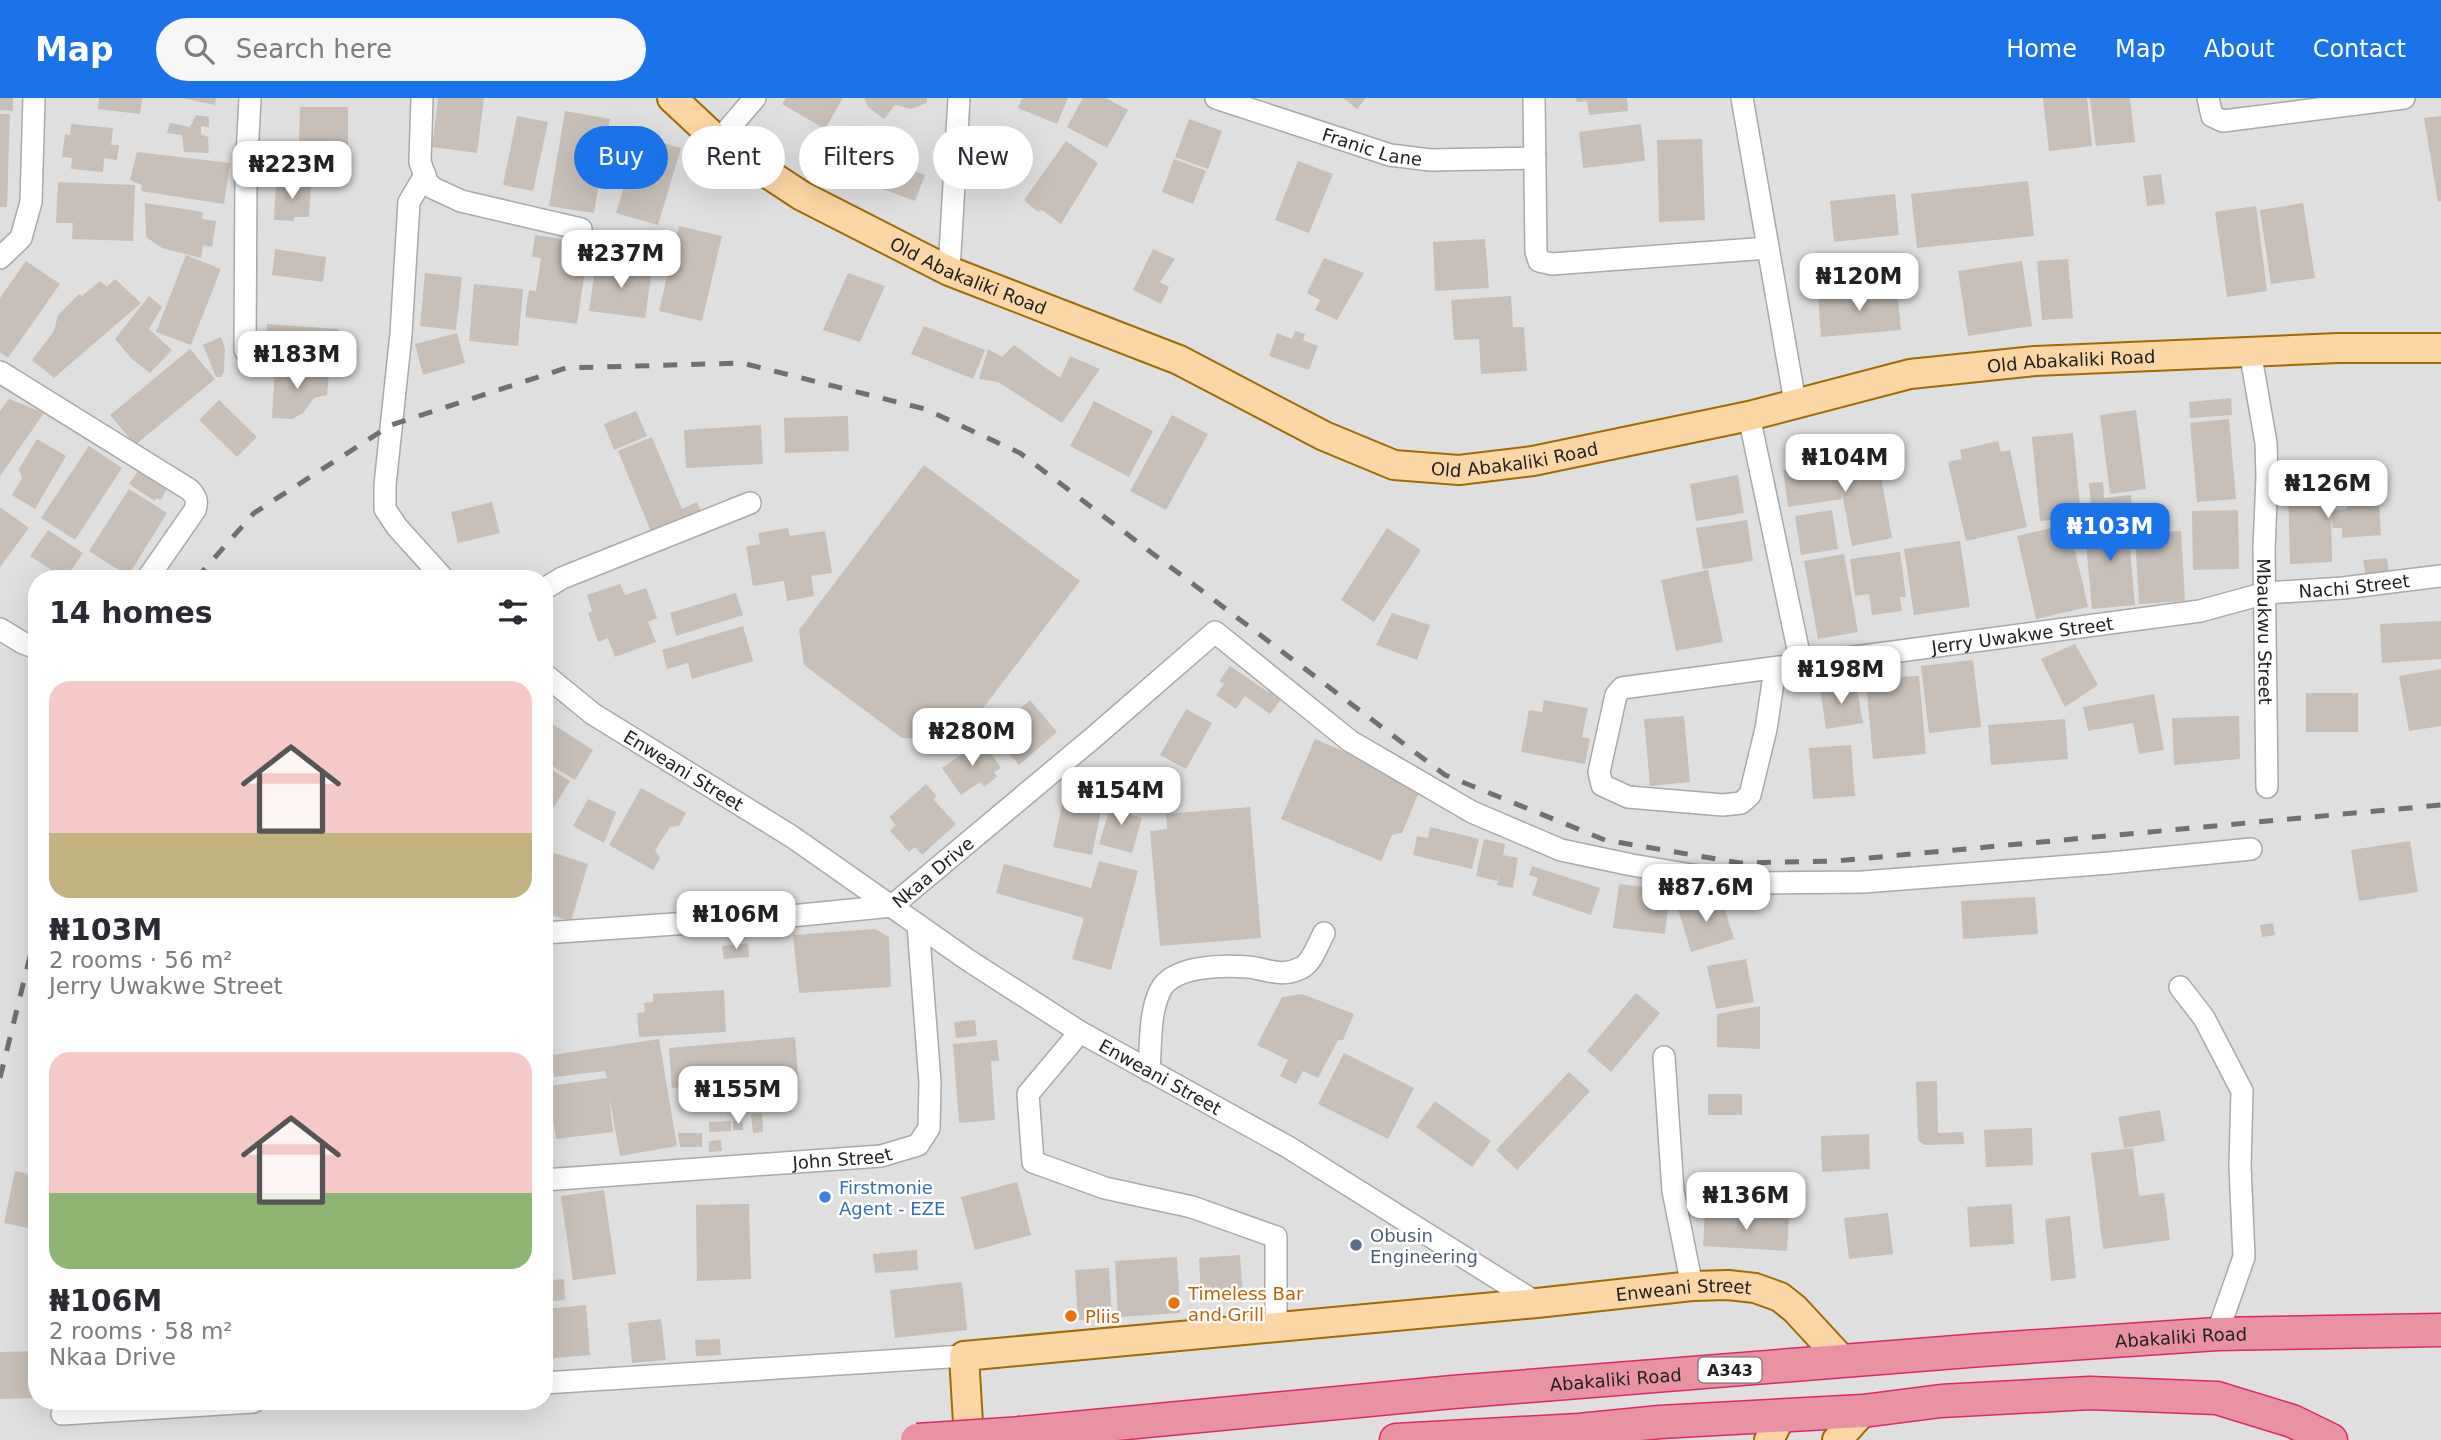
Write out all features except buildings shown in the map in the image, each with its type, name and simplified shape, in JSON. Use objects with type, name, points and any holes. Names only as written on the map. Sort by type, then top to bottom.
[{"type":"highway","name":"Abakaliki Road","points":[[917,1440],[1801,1364],[2217,1334],[2441,1330]]},
{"type":"highway","points":[[1396,1440],[1580,1430],[1660,1422],[1771,1428],[1941,1401],[2090,1393],[2217,1398],[2292,1421],[2331,1440]]},
{"type":"main road","name":"Old Abakaliki Road","points":[[672,98],[702,126]]},
{"type":"main road","name":"Old Abakaliki Road","points":[[785,185],[949,271],[1179,360],[1324,436],[1394,464],[1460,470],[1532,461],[1749,416],[1910,374],[2035,361],[2250,351],[2441,348]]},
{"type":"main road","name":"Enweani Street","points":[[1537,1303],[1692,1286],[1728,1286],[1769,1292],[1795,1309],[1843,1361]]},
{"type":"main road","points":[[969,1440],[964,1356],[1537,1303]]},
{"type":"main road","points":[[1801,1364],[1816,1332]]},
{"type":"main road","points":[[1837,1440],[1863,1412]]},
{"type":"street","points":[[0,258],[21,237],[31,202],[34,98]]},
{"type":"street","points":[[245,350],[246,176],[250,98]]},
{"type":"street","points":[[422,98],[420,162],[433,188],[461,201],[581,229]]},
{"type":"street","points":[[731,126],[755,98]]},
{"type":"street","points":[[949,271],[959,98]]},
{"type":"street","name":"Franic Lane","points":[[1216,98],[1390,155],[1430,160],[1535,158]]},
{"type":"street","points":[[1534,98],[1538,261],[1552,264],[1768,248]]},
{"type":"street","points":[[1742,98],[1795,402]]},
{"type":"street","points":[[2208,98],[2212,116],[2223,121],[2404,98]]},
{"type":"street","points":[[425,175],[409,202],[401,334],[385,485],[386,509],[397,527],[436,570]]},
{"type":"street","name":"Mbaukwu Street","points":[[2250,351],[2266,443],[2267,787]]},
{"type":"street","points":[[0,372],[190,490],[195,496],[195,510],[153,570]]},
{"type":"street","points":[[1749,416],[1801,663]]},
{"type":"street","points":[[553,584],[750,503]]},
{"type":"street","name":"Nachi Street","points":[[2266,593],[2343,588],[2441,576]]},
{"type":"street","name":"Jerry Uwakwe Street","points":[[1775,669],[1766,729],[1750,795],[1741,803],[1723,805],[1629,797],[1602,785],[1599,772],[1601,760],[1616,695],[1622,688],[2200,611],[2266,593]]},
{"type":"street","points":[[0,629],[28,645]]},
{"type":"street","name":"Nkaa Drive","points":[[553,932],[892,906],[1100,732],[1214,632],[1350,741],[1472,812],[1561,850],[1632,865],[1740,883],[1863,882],[2251,849]]},
{"type":"street","name":"Enweani Street","points":[[553,681],[593,714],[791,836],[918,925],[1080,1032],[1289,1147],[1537,1303]]},
{"type":"street","name":"John Street","points":[[553,1179],[881,1156],[918,1145],[929,1128],[930,1082],[918,925]]},
{"type":"street","points":[[1149,1070],[1154,1011],[1161,989],[1173,977],[1190,970],[1252,967],[1268,973],[1285,973],[1303,968],[1324,933]]},
{"type":"street","points":[[2180,987],[2204,1018],[2242,1091],[2240,1166],[2244,1257],[2217,1334]]},
{"type":"street","points":[[1080,1032],[1028,1094],[1033,1163],[1105,1188],[1192,1207],[1276,1237],[1276,1328]]},
{"type":"street","points":[[1664,1057],[1673,1191],[1692,1286]]},
{"type":"street","points":[[553,1382],[964,1356]]},
{"type":"street","points":[[62,1414],[126,1410]]},
{"type":"shaded area","points":[[0,98],[2441,98],[2441,1440],[0,1440]]},
{"type":"railway","points":[[204,570],[254,513],[391,425],[566,368],[742,363],[925,409],[1020,453],[1445,775],[1605,840],[1740,863],[1836,861],[2441,805]]},
{"type":"railway","points":[[0,1078],[28,964]]},
{"type":"place","name":"Firstmonie Agent - EZE","points":[[825,1197]]},
{"type":"place","name":"Obusin Engineering","points":[[1356,1245]]},
{"type":"place","name":"Timeless Bar and Grill","points":[[1174,1303]]},
{"type":"place","name":"Pliis","points":[[1071,1316]]}]
